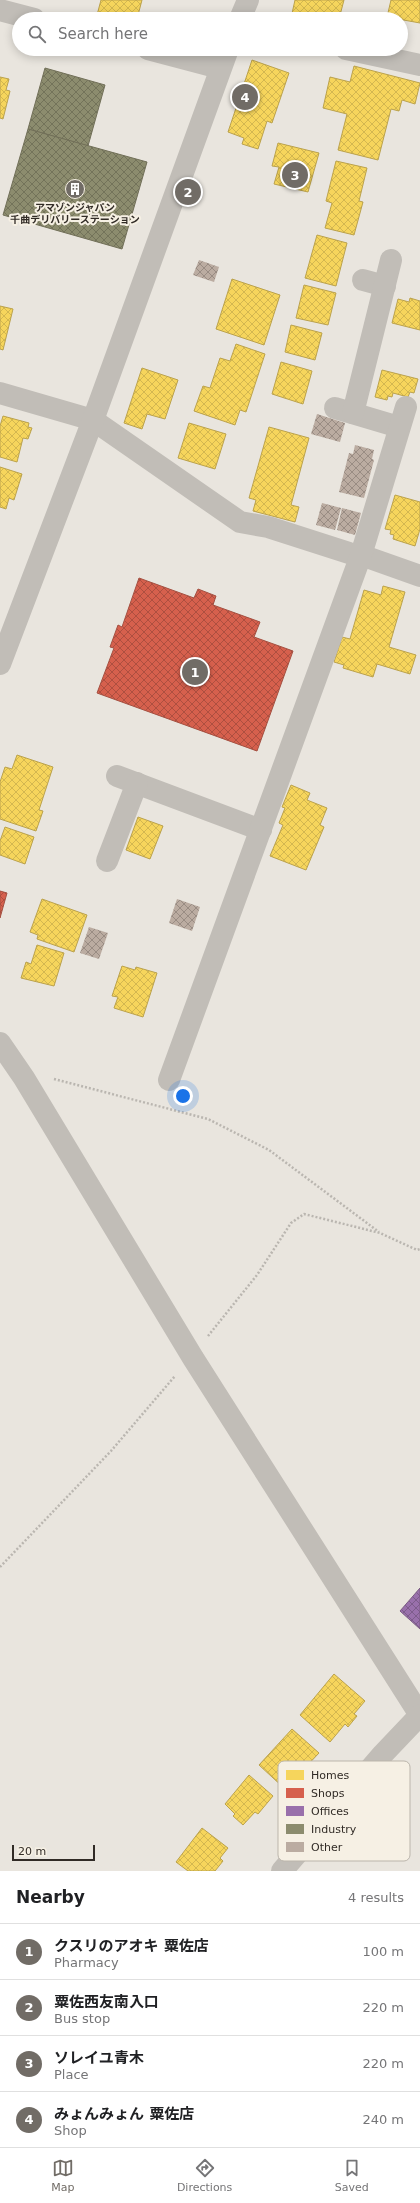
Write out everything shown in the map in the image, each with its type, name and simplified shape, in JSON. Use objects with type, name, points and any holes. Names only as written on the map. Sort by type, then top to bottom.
[{"type":"street","points":[[243,12],[248,0]]},
{"type":"street","points":[[3,7],[16,12]]},
{"type":"street","points":[[0,664],[92,420],[224,58],[207,56]]},
{"type":"street","points":[[378,56],[420,65]]},
{"type":"street","points":[[169,1080],[361,555],[403,417],[344,410],[385,286],[391,260]]},
{"type":"street","points":[[363,280],[385,286]]},
{"type":"street","points":[[0,393],[92,420],[240,522],[268,527],[349,553],[361,555],[420,576]]},
{"type":"street","points":[[107,860],[127,779],[261,830]]},
{"type":"street","points":[[0,1043],[24,1078],[193,1358],[420,1715],[377,1761]]},
{"type":"path","points":[[24,1078],[54,1078],[208,1119],[269,1150],[380,1233]]},
{"type":"path","points":[[0,1567],[111,1451],[193,1358],[257,1275],[291,1223],[304,1214],[380,1233],[417,1250],[420,1249]]},
{"type":"building: Homes","points":[[101,0],[142,0],[139,12],[98,12]]},
{"type":"building: Homes","points":[[295,0],[344,0],[341,12],[292,12]]},
{"type":"building: Homes","points":[[391,0],[420,0],[420,23],[408,21],[408,12],[388,12]]},
{"type":"building: Homes","points":[[252,60],[289,73],[272,123],[267,121],[258,149],[242,144],[244,138],[228,132]]},
{"type":"building: Homes","points":[[354,66],[420,83],[415,104],[402,100],[399,111],[391,109],[378,160],[338,150],[347,114],[323,108],[330,77],[350,82]]},
{"type":"building: Homes","points":[[0,77],[9,79],[6,90],[10,91],[3,119],[0,118]]},
{"type":"building: Homes","points":[[278,143],[319,153],[308,192],[274,184],[279,167],[272,166]]},
{"type":"building: Homes","points":[[336,161],[367,168],[359,201],[363,202],[354,235],[325,228],[332,203],[326,201]]},
{"type":"building: Homes","points":[[317,235],[347,243],[336,286],[305,278]]},
{"type":"building: Homes","points":[[232,279],[280,295],[264,345],[216,329]]},
{"type":"building: Homes","points":[[304,285],[336,293],[328,325],[296,318]]},
{"type":"building: Homes","points":[[410,298],[420,301],[420,330],[392,323],[398,299],[409,302]]},
{"type":"building: Homes","points":[[0,306],[13,309],[3,350],[0,349]]},
{"type":"building: Homes","points":[[291,325],[322,333],[315,360],[285,352]]},
{"type":"building: Homes","points":[[236,344],[265,354],[246,412],[240,410],[235,425],[194,411],[203,386],[210,388],[220,358],[230,361]]},
{"type":"building: Homes","points":[[281,362],[312,371],[303,404],[272,394]]},
{"type":"building: Homes","points":[[142,368],[178,380],[165,419],[147,414],[142,429],[124,423]]},
{"type":"building: Homes","points":[[382,370],[418,379],[414,393],[410,392],[408,397],[393,393],[392,397],[388,396],[387,400],[375,397]]},
{"type":"building: Homes","points":[[3,416],[29,423],[28,427],[32,428],[28,439],[23,438],[17,462],[0,457],[0,426]]},
{"type":"building: Homes","points":[[189,423],[226,434],[215,469],[178,458]]},
{"type":"building: Homes","points":[[269,427],[309,438],[291,505],[299,507],[295,522],[253,511],[256,500],[249,498]]},
{"type":"building: Homes","points":[[0,467],[22,474],[14,500],[9,498],[6,509],[0,507]]},
{"type":"building: Homes","points":[[395,495],[420,502],[420,529],[415,546],[393,539],[394,535],[390,534],[391,530],[385,529]]},
{"type":"building: Homes","points":[[383,586],[405,592],[389,647],[416,655],[410,674],[377,664],[373,677],[343,668],[344,665],[334,662],[342,637],[350,639],[364,590],[381,595]]},
{"type":"building: Homes","points":[[17,755],[53,767],[39,810],[43,811],[36,831],[0,819],[0,782],[5,767],[12,769]]},
{"type":"building: Homes","points":[[291,785],[310,793],[307,800],[327,808],[320,825],[324,827],[306,870],[270,856],[283,825],[279,823],[285,808],[282,807]]},
{"type":"building: Homes","points":[[138,817],[163,826],[150,859],[126,850]]},
{"type":"building: Homes","points":[[5,827],[34,837],[25,864],[0,855],[0,841]]},
{"type":"building: Homes","points":[[42,899],[87,915],[74,952],[37,939],[38,935],[30,932]]},
{"type":"building: Homes","points":[[37,945],[64,953],[54,986],[21,978],[26,962],[31,964]]},
{"type":"building: Homes","points":[[122,966],[135,970],[136,967],[157,973],[143,1017],[114,1008],[118,997],[112,996]]},
{"type":"building: Homes","points":[[334,1674],[365,1701],[354,1714],[357,1716],[348,1727],[345,1724],[330,1742],[300,1715]]},
{"type":"building: Homes","points":[[292,1729],[319,1753],[311,1761],[278,1761],[278,1783],[259,1765]]},
{"type":"building: Homes","points":[[249,1775],[273,1796],[258,1814],[255,1812],[243,1825],[233,1816],[235,1814],[225,1804]]},
{"type":"building: Homes","points":[[202,1828],[228,1848],[220,1858],[223,1861],[215,1871],[188,1871],[176,1862]]},
{"type":"building: Shops","points":[[139,578],[194,598],[198,589],[216,596],[213,605],[260,622],[254,637],[293,651],[257,751],[97,693],[114,648],[110,647],[118,625],[122,627]]},
{"type":"building: Shops","points":[[0,891],[7,893],[0,918]]},
{"type":"building: Offices","points":[[420,1588],[420,1629],[400,1611]]},
{"type":"building: Industry","points":[[45,68],[105,85],[88,146],[28,129]]},
{"type":"building: Industry","name":"アマゾンジャパン 千曲デリバリーステーション","points":[[28,129],[147,162],[122,249],[3,215]]},
{"type":"building: Other","points":[[199,260],[219,267],[214,282],[193,275]]},
{"type":"building: Other","points":[[317,414],[345,423],[340,442],[311,434]]},
{"type":"building: Other","points":[[355,445],[374,450],[372,459],[374,460],[364,498],[339,492],[349,453],[353,454]]},
{"type":"building: Other","points":[[322,503],[341,508],[335,530],[316,525]]},
{"type":"building: Other","points":[[342,508],[361,513],[355,535],[337,530]]},
{"type":"building: Other","points":[[177,899],[200,907],[192,931],[169,923]]},
{"type":"building: Other","points":[[89,927],[108,933],[99,959],[80,953]]},
{"type":"place","name":"みょんみょん 粟佐店","points":[[245,97]]},
{"type":"place","name":"ソレイユ青木","points":[[295,175]]},
{"type":"place","name":"アマゾンジャパン 千曲デリバリーステーション","points":[[75,189]]},
{"type":"place","name":"粟佐西友南入口","points":[[188,192]]},
{"type":"place","name":"クスリのアオキ 粟佐店","points":[[195,672]]}]
